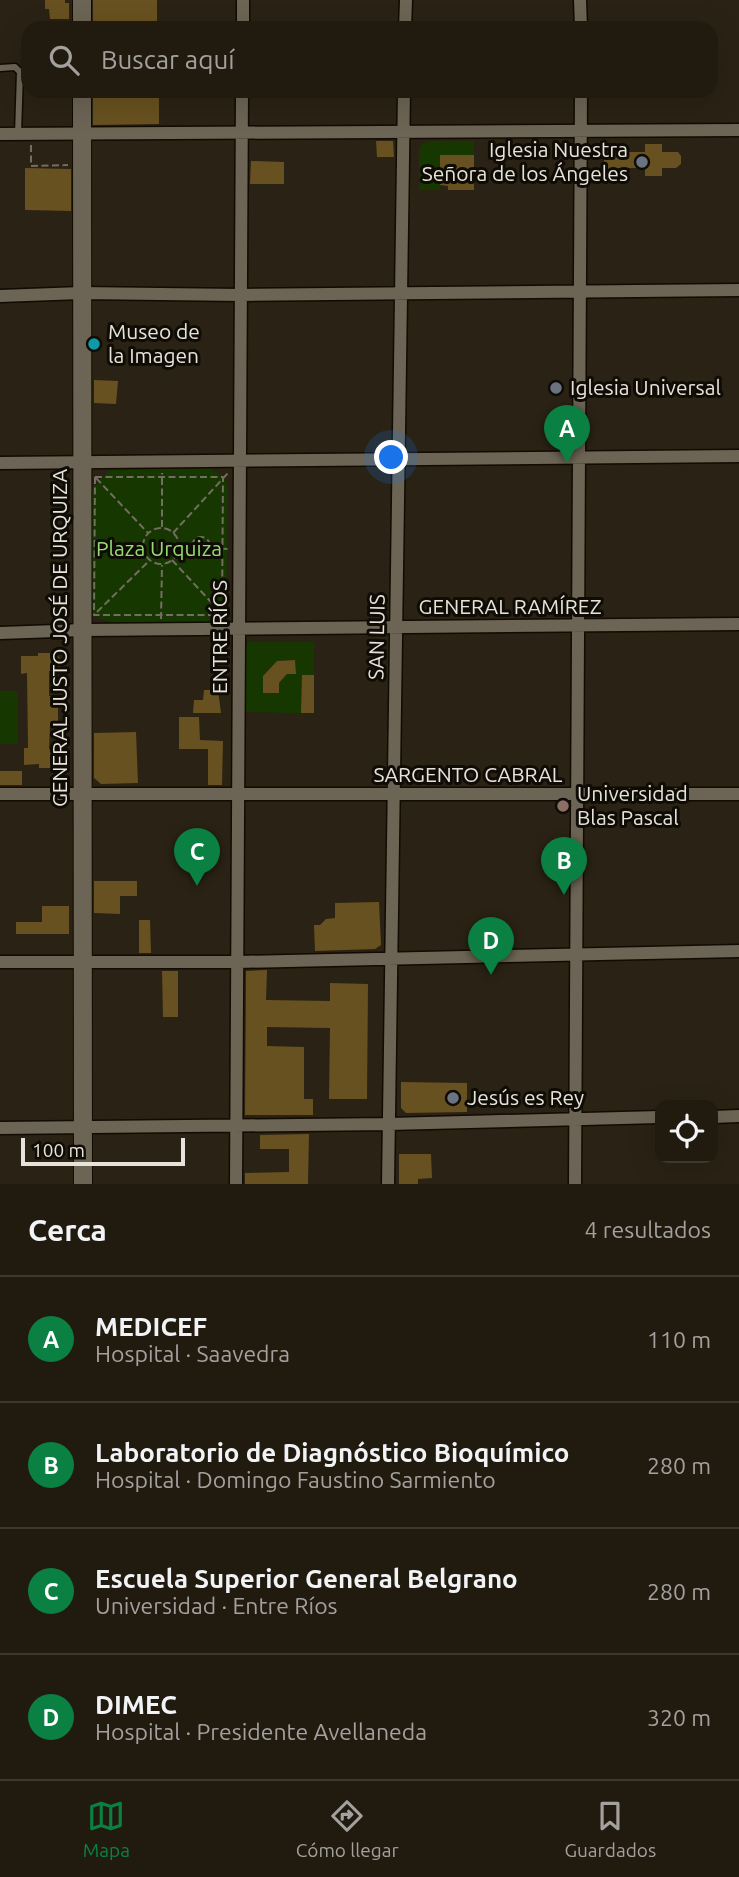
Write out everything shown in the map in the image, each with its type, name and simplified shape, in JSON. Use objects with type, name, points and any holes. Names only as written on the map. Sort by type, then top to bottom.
[{"type":"street","points":[[82,0],[82,21]]},
{"type":"street","points":[[243,0],[243,21]]},
{"type":"street","points":[[405,0],[405,21]]},
{"type":"street","points":[[580,0],[581,21]]},
{"type":"street","name":"GENERAL JUSTO JOSÉ DE URQUIZA","points":[[82,98],[83,1184]]},
{"type":"street","name":"ENTRE RÍOS","points":[[236,1184],[242,98]]},
{"type":"street","name":"SAN LUIS","points":[[388,1184],[396,793],[404,98]]},
{"type":"street","points":[[575,1184],[581,98]]},
{"type":"street","points":[[0,134],[739,130]]},
{"type":"street","points":[[0,296],[81,293],[241,295],[739,289]]},
{"type":"street","points":[[0,463],[739,456]]},
{"type":"street","name":"GENERAL RAMÍREZ","points":[[0,633],[739,624]]},
{"type":"street","name":"SARGENTO CABRAL","points":[[0,794],[739,794]]},
{"type":"street","points":[[0,962],[393,960],[739,951]]},
{"type":"street","points":[[718,1117],[739,1116]]},
{"type":"street","points":[[0,1128],[389,1124],[655,1117]]},
{"type":"lane","points":[[0,68],[15,67],[20,72],[21,88]]},
{"type":"lane","points":[[22,98],[24,134]]},
{"type":"path","points":[[24,134],[31,166],[83,165]]},
{"type":"path","points":[[173,533],[241,460]]},
{"type":"path","points":[[162,461],[162,528]]},
{"type":"path","points":[[95,477],[223,477]]},
{"type":"path","points":[[95,477],[149,533]]},
{"type":"path","points":[[94,615],[95,477]]},
{"type":"path","points":[[222,615],[223,477]]},
{"type":"path","points":[[162,528],[173,533],[179,547],[172,560],[162,564],[150,560],[143,546],[149,533],[162,528]]},
{"type":"path","points":[[192,547],[195,539],[201,537],[207,540],[209,548]]},
{"type":"path","points":[[95,545],[143,546]]},
{"type":"path","points":[[179,547],[192,547],[199,555],[209,548]]},
{"type":"path","points":[[209,548],[240,549]]},
{"type":"path","points":[[84,630],[94,615],[150,560]]},
{"type":"path","points":[[172,560],[222,615]]},
{"type":"path","points":[[161,630],[162,564]]},
{"type":"path","points":[[94,615],[222,615]]},
{"type":"green space","points":[[426,141],[474,141],[474,155],[440,155],[440,190],[419,190],[419,148]]},
{"type":"green space","name":"Plaza Urquiza","points":[[208,468],[221,474],[228,485],[226,614],[221,622],[211,625],[114,623],[101,619],[91,610],[92,489],[110,470]]},
{"type":"green space","points":[[248,642],[314,642],[314,675],[304,675],[302,679],[301,713],[242,712],[243,651]],"holes":[[[295,660],[296,674],[287,674],[279,683],[278,693],[263,693],[263,676],[277,661]]]},
{"type":"green space","points":[[0,691],[18,691],[18,744],[0,744]]},
{"type":"building","points":[[45,0],[65,0],[65,3],[69,3],[69,19],[50,19],[49,9],[45,9]]},
{"type":"building","points":[[93,0],[157,0],[157,21],[93,21]]},
{"type":"building","points":[[93,98],[159,98],[159,124],[93,125]]},
{"type":"building","points":[[376,141],[393,141],[394,157],[377,157]]},
{"type":"building","name":"Iglesia Nuestra Señora de los Ángeles","points":[[645,144],[662,144],[662,152],[678,152],[681,164],[676,168],[662,168],[662,176],[645,176],[645,168],[614,168],[614,180],[604,180],[604,152],[645,152]]},
{"type":"building","points":[[440,155],[474,155],[474,190],[448,190],[448,186],[440,185]]},
{"type":"building","points":[[251,161],[284,162],[284,184],[250,184]]},
{"type":"building","points":[[25,168],[71,169],[71,211],[25,210]]},
{"type":"building","points":[[94,380],[118,381],[116,404],[94,403]]},
{"type":"building","points":[[38,653],[50,653],[50,656],[58,656],[61,660],[58,670],[49,671],[49,696],[58,696],[58,724],[50,726],[49,749],[62,752],[62,763],[51,765],[51,768],[39,768],[39,764],[24,765],[24,748],[28,748],[27,673],[21,674],[21,656],[38,656]]},
{"type":"building","points":[[295,660],[296,674],[287,674],[279,683],[279,693],[263,693],[263,676],[277,661]]},
{"type":"building","points":[[302,675],[314,675],[314,713],[301,713]]},
{"type":"building","points":[[204,690],[218,690],[221,713],[193,713],[194,700],[203,700]]},
{"type":"building","points":[[179,717],[199,717],[200,740],[223,741],[222,785],[208,785],[208,749],[179,749]]},
{"type":"building","points":[[136,732],[138,783],[101,784],[94,778],[94,733]]},
{"type":"building","points":[[0,771],[22,771],[22,785],[0,785]]},
{"type":"building","points":[[94,881],[137,881],[137,896],[120,896],[120,914],[94,913]]},
{"type":"building","points":[[379,902],[381,945],[375,949],[315,951],[314,925],[335,918],[335,903]]},
{"type":"building","points":[[42,906],[69,906],[69,934],[16,934],[16,922],[42,922]]},
{"type":"building","points":[[139,920],[150,920],[151,953],[139,953]]},
{"type":"building","points":[[267,970],[266,1000],[330,1001],[330,983],[368,984],[367,1099],[329,1099],[330,1028],[267,1027],[267,1046],[304,1047],[304,1099],[313,1099],[313,1115],[245,1115],[246,971]]},
{"type":"building","points":[[162,971],[178,971],[178,1017],[163,1017]]},
{"type":"building","points":[[401,1082],[467,1083],[467,1112],[406,1113],[401,1108]]},
{"type":"building","points":[[309,1134],[308,1184],[245,1184],[245,1173],[289,1172],[289,1149],[260,1149],[260,1135]]},
{"type":"building","points":[[399,1154],[431,1154],[432,1178],[418,1179],[418,1184],[399,1184]]},
{"type":"place","name":"Iglesia Nuestra Señora de los Ángeles","points":[[642,162]]},
{"type":"place","name":"Museo de la Imagen","points":[[94,344]]},
{"type":"place","name":"Iglesia Universal","points":[[556,388]]},
{"type":"place","name":"MEDICEF","points":[[567,463]]},
{"type":"place","name":"Universidad Blas Pascal","points":[[563,806]]},
{"type":"place","name":"Escuela Superior General Belgrano","points":[[197,886]]},
{"type":"place","name":"Laboratorio de Diagnóstico Bioquímico","points":[[564,895]]},
{"type":"place","name":"DIMEC","points":[[491,975]]},
{"type":"place","name":"Jesús es Rey","points":[[453,1098]]}]
